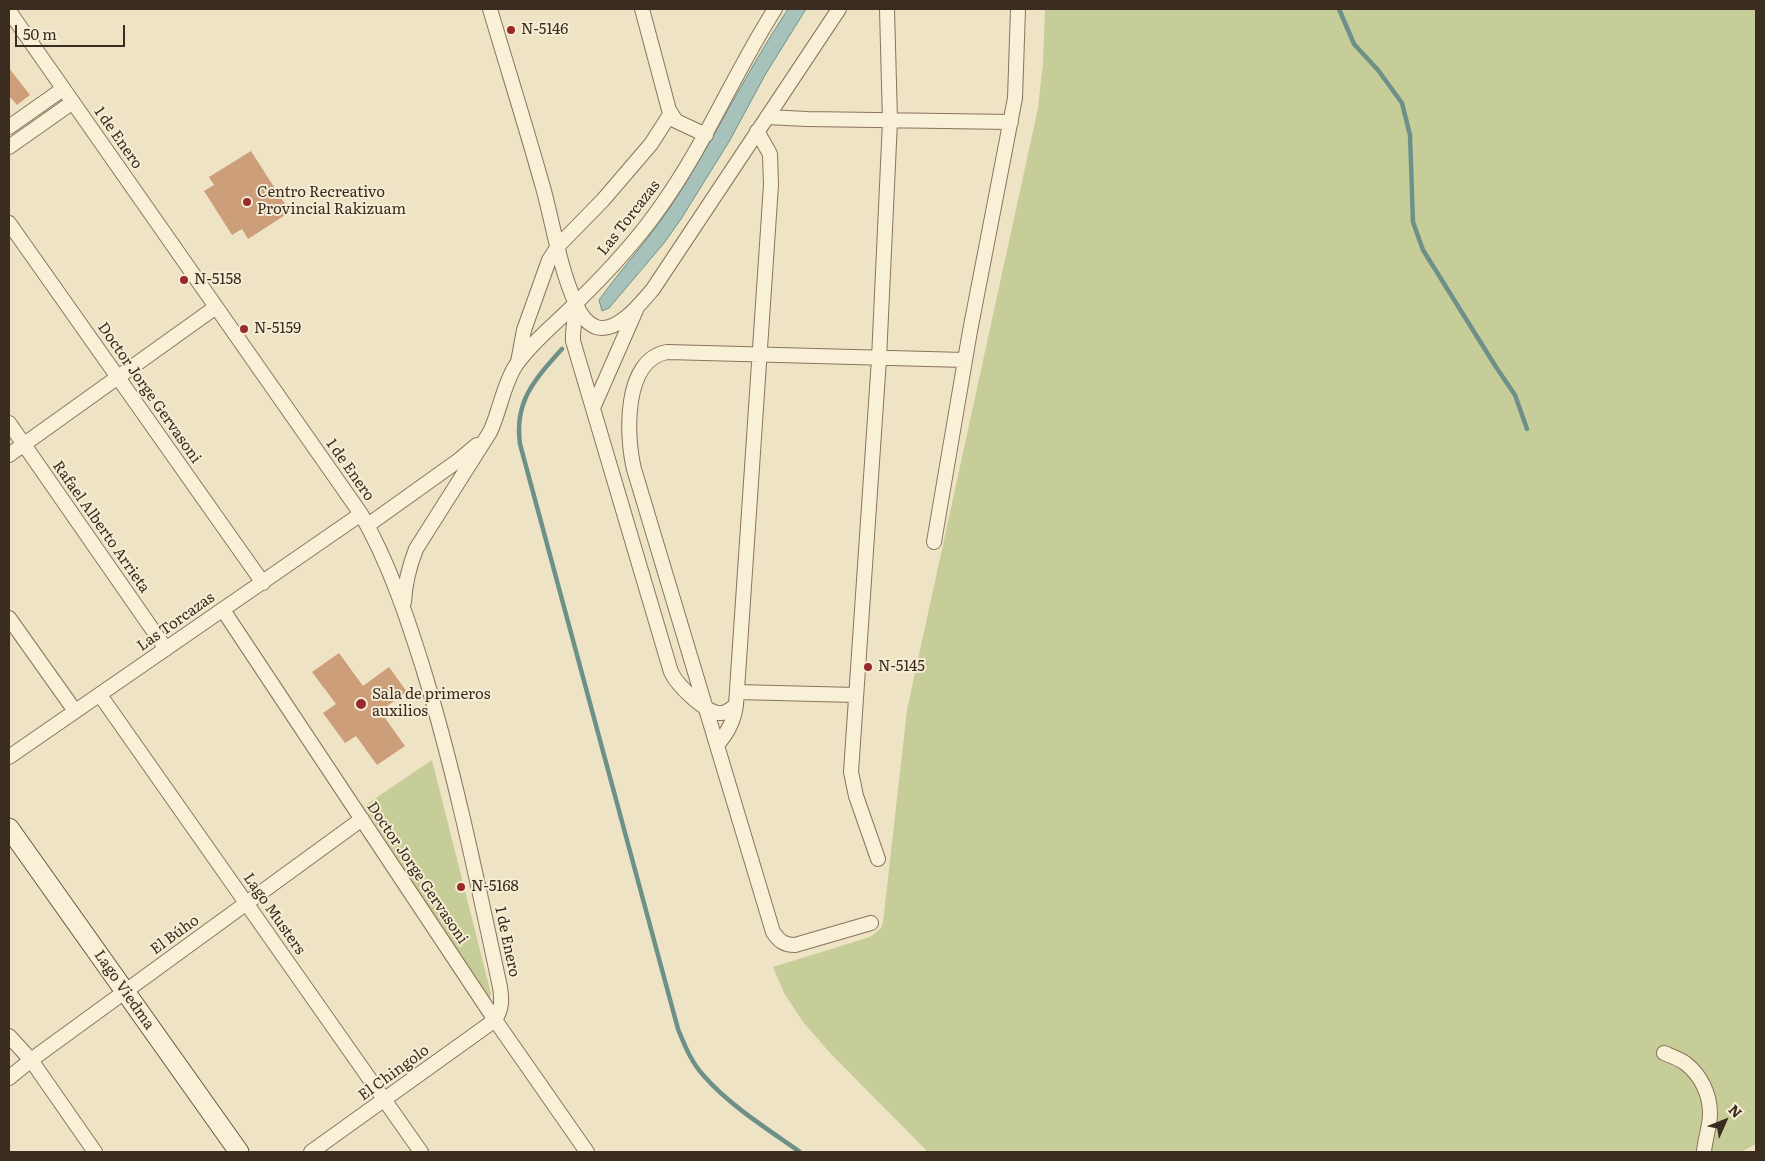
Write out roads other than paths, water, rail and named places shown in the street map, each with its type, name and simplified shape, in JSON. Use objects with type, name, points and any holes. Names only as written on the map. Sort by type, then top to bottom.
[{"type":"main road","name":"Lago Viedma","points":[[9,828],[239,1152]]},
{"type":"street","points":[[490,9],[537,168],[564,271],[576,304],[584,319],[596,327],[602,328],[620,321],[638,306],[663,276],[839,9]]},
{"type":"street","points":[[642,9],[671,113],[676,121],[706,135]]},
{"type":"street","name":"Las Torcazas","points":[[404,607],[404,585],[416,549],[490,432],[498,415],[511,374],[518,363],[617,261],[640,234],[680,178],[706,135],[774,9]]},
{"type":"street","points":[[878,859],[856,796],[851,772],[879,359],[890,121],[887,9]]},
{"type":"street","points":[[934,542],[965,360],[1011,122],[1017,76],[1018,9]]},
{"type":"street","name":"1 de Enero","points":[[9,11],[364,520],[387,563],[404,607],[441,726],[456,787],[501,996],[500,1013],[495,1020]]},
{"type":"street","points":[[9,127],[63,88]]},
{"type":"street","points":[[9,147],[73,102]]},
{"type":"street","points":[[518,363],[524,330],[549,260],[558,246],[615,186],[651,144],[671,113]]},
{"type":"street","points":[[767,117],[807,120],[1011,122]]},
{"type":"street","points":[[717,744],[732,723],[736,698],[772,174],[770,154],[757,131]]},
{"type":"street","name":"Doctor Jorge Gervasoni","points":[[9,223],[263,583]]},
{"type":"street","points":[[576,304],[572,334],[671,672],[678,684],[706,707],[716,712],[727,712],[736,698]]},
{"type":"street","points":[[9,455],[216,306]]},
{"type":"street","points":[[593,408],[638,306]]},
{"type":"street","points":[[871,923],[795,945],[788,945],[776,937],[773,932],[634,469],[630,451],[629,414],[632,397],[640,373],[652,358],[667,352],[965,360]]},
{"type":"street","name":"Rafael Alberto Arrieta","points":[[9,423],[166,649]]},
{"type":"street","name":"Las Torcazas","points":[[9,757],[263,583],[459,460],[490,432]]},
{"type":"street","name":"Doctor Jorge Gervasoni","points":[[224,610],[495,1020],[586,1152]]},
{"type":"street","points":[[9,618],[75,712]]},
{"type":"street","name":"Lago Musters","points":[[100,695],[421,1152]]},
{"type":"street","points":[[736,698],[856,695]]},
{"type":"street","name":"El Búho","points":[[9,1078],[362,819]]},
{"type":"street","name":"El Chingolo","points":[[311,1152],[495,1020]]},
{"type":"street","points":[[9,1036],[31,1060],[95,1152]]},
{"type":"street","points":[[1664,1053],[1684,1062],[1699,1077],[1708,1097],[1710,1115],[1704,1152]]},
{"type":"water","points":[[788,9],[806,9],[765,75],[730,140],[664,243],[609,308],[602,311],[599,300],[671,206]]},
{"type":"waterway","points":[[1339,9],[1354,44],[1378,70],[1402,103],[1410,135],[1413,222],[1423,250],[1515,395],[1527,429]]},
{"type":"waterway","points":[[562,349],[535,381],[524,403],[520,415],[520,444],[678,1029],[695,1065],[714,1087],[750,1117],[800,1152]]},
{"type":"place","name":"N-5146","points":[[511,30]]},
{"type":"place","name":"Centro Recreativo Provincial Rakizuam","points":[[247,202]]},
{"type":"place","name":"N-5158","points":[[184,280]]},
{"type":"place","name":"N-5159","points":[[244,329]]},
{"type":"place","name":"N-5145","points":[[868,667]]},
{"type":"place","name":"Sala de primeros auxilios","points":[[361,704]]},
{"type":"place","name":"N-5168","points":[[461,887]]}]
